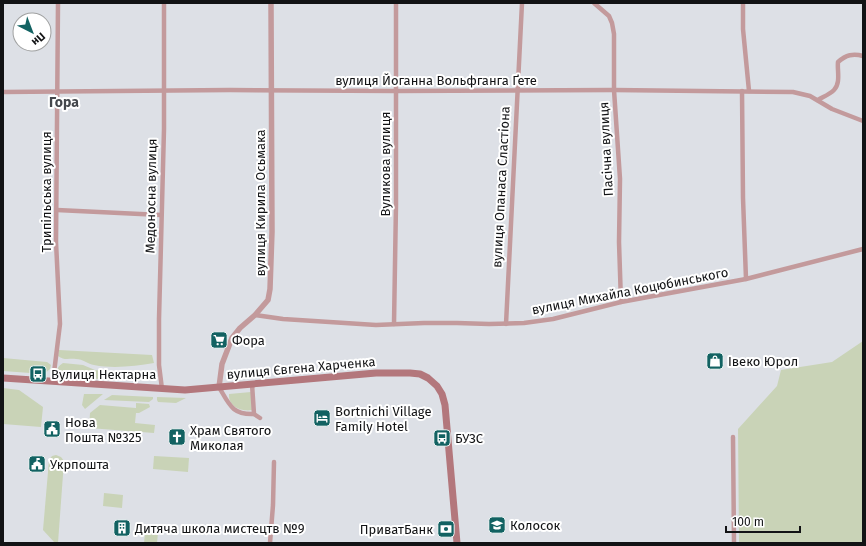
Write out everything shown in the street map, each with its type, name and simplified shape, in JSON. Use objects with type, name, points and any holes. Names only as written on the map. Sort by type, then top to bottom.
[{"type":"main road","name":"вулиця Євгена Харченка","points":[[3,378],[185,390],[376,373],[420,374],[428,378],[437,386],[442,394],[445,405],[457,543]]},
{"type":"street","name":"Трипільська вулиця","points":[[53,381],[60,324],[56,242],[58,3]]},
{"type":"street","name":"Медоносна вулиця","points":[[162,389],[159,366],[160,215],[164,128],[164,3]]},
{"type":"street","name":"вулиця Кирила Осьмака","points":[[219,387],[222,364],[232,338],[268,300],[270,289],[272,232],[271,3]]},
{"type":"street","name":"Вуликова вулиця","points":[[394,324],[396,196],[396,3]]},
{"type":"street","name":"вулиця Опанаса Сластіона","points":[[506,324],[516,91],[522,3]]},
{"type":"street","name":"Пасічна вулиця","points":[[594,3],[609,16],[614,34],[614,90],[620,178],[619,242],[621,302]]},
{"type":"street","points":[[743,3],[743,28],[749,91]]},
{"type":"street","points":[[818,100],[833,91],[836,87],[838,82],[838,62],[850,55],[856,54],[863,56]]},
{"type":"street","name":"вулиця Йоганна Вольфганга Ґете","points":[[3,92],[614,90],[800,92],[818,100],[832,109],[863,121]]},
{"type":"street","points":[[742,91],[743,198],[746,280]]},
{"type":"street","points":[[56,210],[160,215]]},
{"type":"street","name":"вулиця Михайла Коцюбинського","points":[[255,315],[283,320],[376,325],[450,323],[506,324],[553,319],[621,302],[746,280],[863,249]]},
{"type":"street","points":[[252,384],[254,414]]},
{"type":"street","points":[[219,387],[231,407],[243,414],[254,414],[260,418]]},
{"type":"street","points":[[733,437],[734,543]]},
{"type":"street","points":[[270,543],[274,505],[274,462]]},
{"type":"green space","points":[[863,341],[863,543],[739,543],[738,429],[777,386],[781,370],[832,362]]},
{"type":"green space","points":[[59,350],[152,355],[154,363],[124,367],[109,367],[92,364],[79,359],[63,358],[58,356]]},
{"type":"green space","points":[[3,358],[47,362],[51,365],[50,369],[44,374],[3,371]]},
{"type":"green space","points":[[63,363],[83,365],[95,370],[122,373],[110,380],[63,376],[57,374],[57,371]]},
{"type":"green space","points":[[3,388],[19,390],[43,407],[41,427],[3,424]]},
{"type":"green space","points":[[251,392],[252,410],[236,408],[229,399],[229,394]]},
{"type":"green space","points":[[84,394],[103,394],[85,409],[82,405]]},
{"type":"green space","points":[[112,395],[153,397],[153,399],[149,402],[104,400]]},
{"type":"green space","points":[[157,397],[186,398],[176,403],[158,402]]},
{"type":"green space","points":[[136,403],[149,404],[150,407],[136,413],[135,423],[155,425],[154,433],[89,428],[90,413],[100,405],[136,408]]},
{"type":"green space","points":[[56,455],[61,457],[64,461],[58,543],[55,543],[43,530],[49,460],[52,456]]},
{"type":"green space","points":[[154,456],[189,458],[188,472],[153,469]]},
{"type":"green space","points":[[104,493],[123,495],[122,508],[103,506]]},
{"type":"green space","points":[[145,533],[158,533],[157,543],[144,543]]},
{"type":"place","name":"Фора","points":[[219,340]]},
{"type":"place","name":"Івеко Юрол","points":[[715,361]]},
{"type":"place","name":"Вулиця Нектарна","points":[[38,374]]},
{"type":"place","name":"Bortnichi Village Family Hotel","points":[[322,418]]},
{"type":"place","name":"Нова Пошта №325","points":[[52,429]]},
{"type":"place","name":"Храм Святого Миколая","points":[[177,437]]},
{"type":"place","name":"БУЗС","points":[[442,438]]},
{"type":"place","name":"Укрпошта","points":[[37,464]]},
{"type":"place","name":"Колосок","points":[[497,525]]},
{"type":"place","name":"Дитяча школа мистецтв №9","points":[[122,528]]},
{"type":"place","name":"ПриватБанк","points":[[446,529]]},
{"type":"district","name":"Гора","points":[[64,102]]}]
